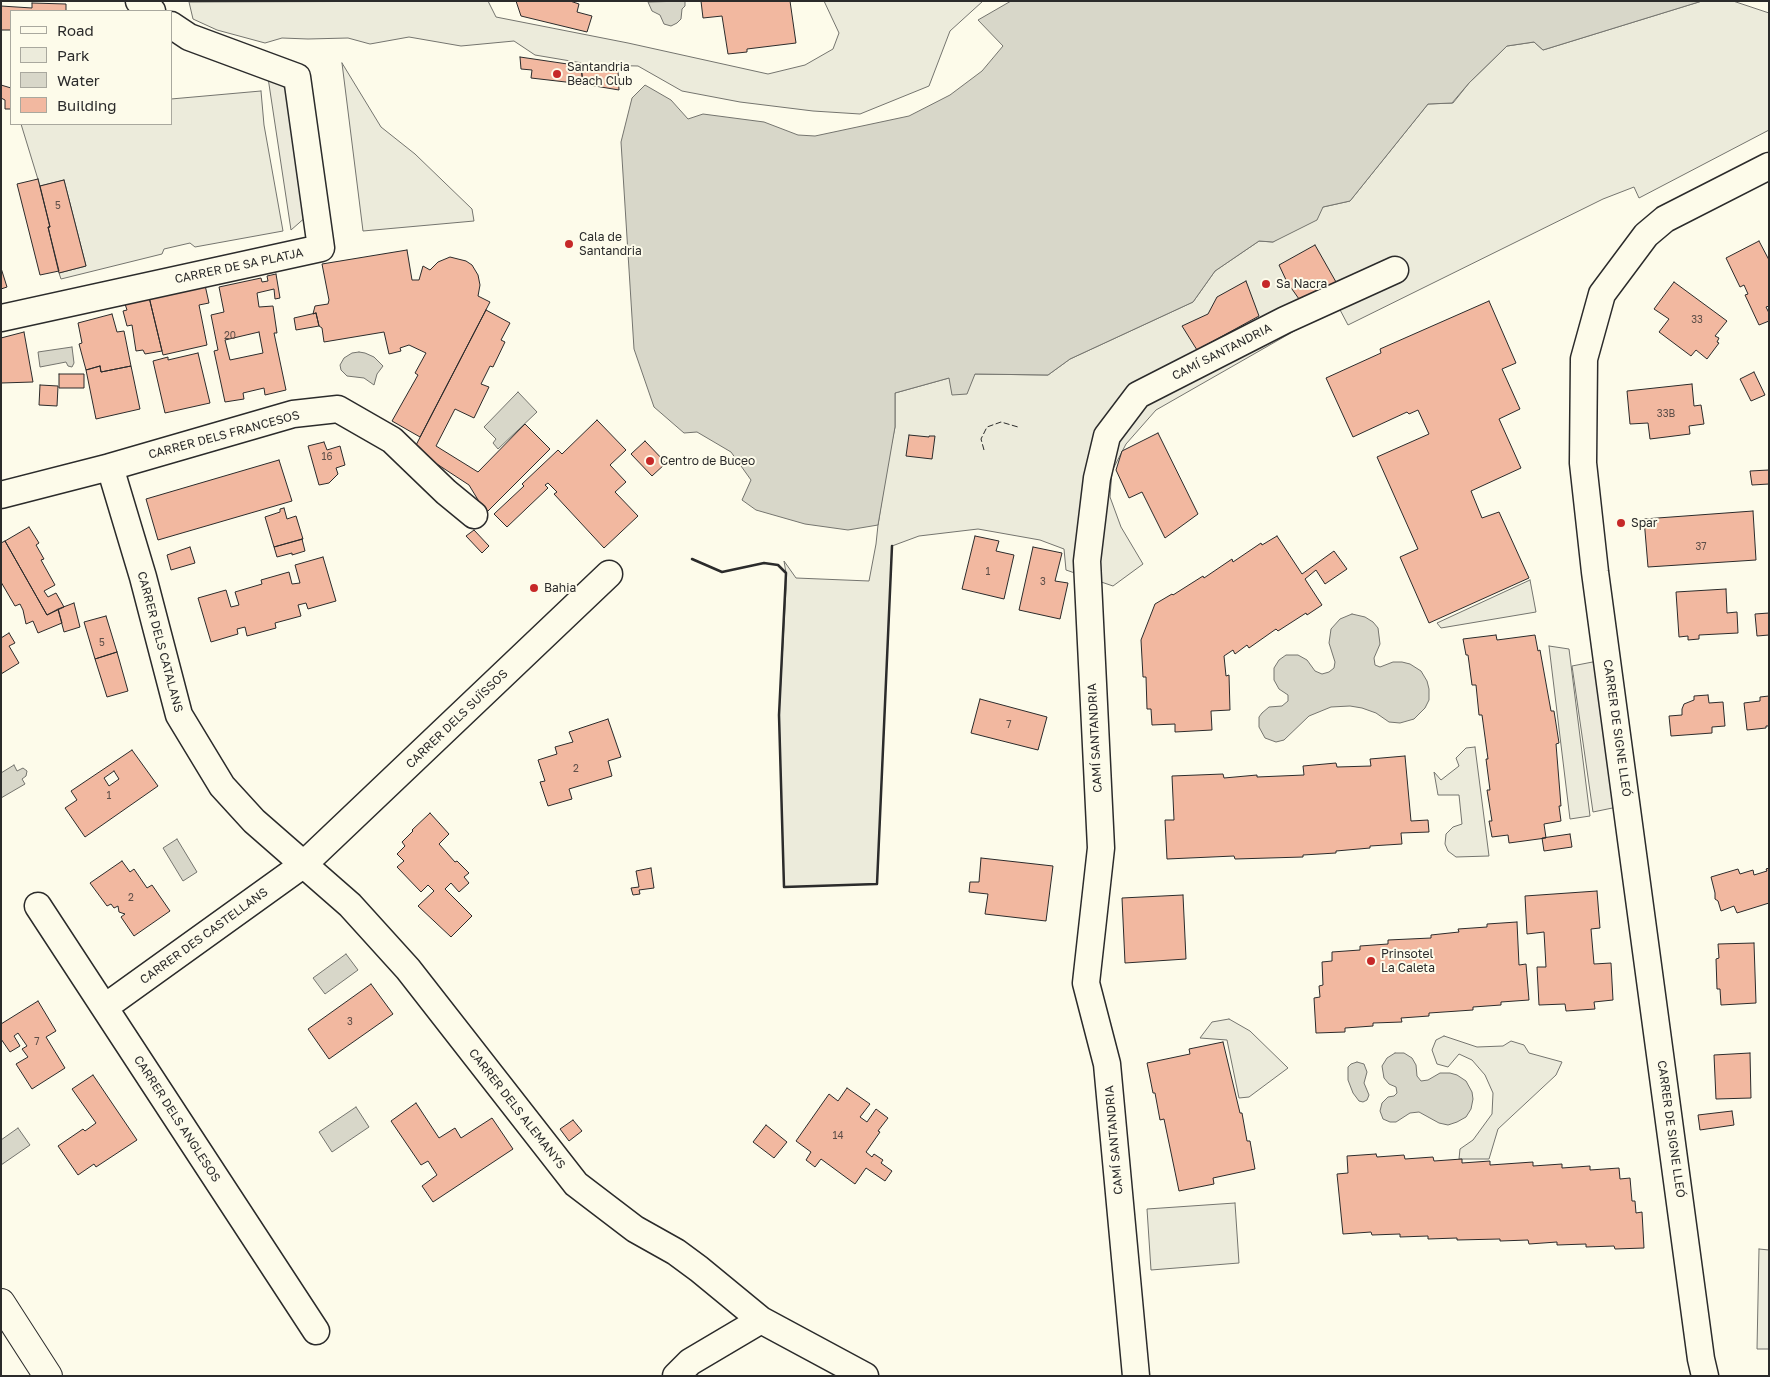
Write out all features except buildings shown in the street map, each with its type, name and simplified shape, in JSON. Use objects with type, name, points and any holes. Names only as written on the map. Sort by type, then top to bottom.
[{"type":"main road","points":[[1,1303],[48,1376]]},
{"type":"street","name":"CARRER DE SA PLATJA","points":[[1,318],[321,248],[297,77],[189,37],[172,26]]},
{"type":"street","name":"CARRER DE SIGNE LLEÓ","points":[[1706,1376],[1701,1359],[1595,572],[1583,463],[1584,359],[1602,294],[1646,234],[1665,219],[1769,166]]},
{"type":"street","name":"CAMÍ SANTANDRIA","points":[[1136,1376],[1107,1064],[1086,983],[1100,848],[1087,561],[1097,478],[1107,436],[1138,395],[1285,320],[1396,270]]},
{"type":"street","name":"CARRER DELS FRANCESOS","points":[[1,495],[110,467],[293,414],[338,408],[392,440],[446,492],[474,515]]},
{"type":"street","name":"CARRER DELS CATALANS","points":[[110,467],[143,577],[179,715],[222,786],[254,821],[304,864]]},
{"type":"street","name":"CARRER DELS SUÏSSOS","points":[[304,864],[609,574]]},
{"type":"street","name":"CARRER DES CASTELLANS","points":[[104,1007],[304,864]]},
{"type":"street","name":"CARRER DELS ALEMANYS","points":[[304,864],[350,905],[408,969],[576,1184],[634,1229],[676,1252],[761,1320],[865,1376]]},
{"type":"street","name":"CARRER DELS ANGLESOS","points":[[38,906],[316,1331]]},
{"type":"street","points":[[689,1371],[761,1320]]},
{"type":"green space","points":[[488,1],[496,17],[628,43],[768,74],[805,65],[833,49],[839,33],[824,1],[983,1],[950,31],[929,86],[860,114],[813,111],[740,102],[682,91],[638,66],[594,65],[535,55],[514,41],[461,46],[409,37],[370,44],[348,38],[282,38],[265,43],[217,30],[193,19],[189,2]]},
{"type":"green space","points":[[1702,1],[1733,1],[1769,13],[1769,130],[1639,198],[1634,187],[1603,199],[1348,325],[1338,306],[1156,410],[1126,444],[1112,471],[1110,497],[1121,527],[1143,564],[1113,586],[1066,570],[1064,549],[1040,540],[978,529],[919,536],[892,546],[877,884],[784,887],[779,715],[786,589],[784,561],[796,578],[869,581],[887,465],[895,427],[895,393],[949,378],[974,374],[1048,375],[1070,359],[1193,302],[1215,271],[1259,241],[1273,242],[1323,207],[1350,201],[1428,104],[1453,103],[1469,83],[1507,46],[1534,42],[1543,50]]},
{"type":"green space","points":[[342,63],[381,127],[415,154],[472,209],[474,221],[363,231]]},
{"type":"green space","points":[[261,91],[264,125],[283,231],[195,247],[190,243],[164,249],[162,254],[61,279],[59,273],[86,266],[64,180],[40,186],[21,125],[172,125],[172,99]]},
{"type":"green space","points":[[1530,580],[1536,612],[1441,628],[1437,623]]},
{"type":"green space","points":[[1549,646],[1569,649],[1590,816],[1570,819]]},
{"type":"green space","points":[[1475,747],[1489,856],[1456,857],[1448,851],[1445,844],[1446,834],[1453,827],[1462,824],[1459,795],[1438,795],[1434,772],[1441,780],[1459,766],[1456,758],[1466,748]]},
{"type":"green space","points":[[1229,1019],[1250,1031],[1288,1068],[1249,1097],[1239,1098],[1227,1040],[1200,1038],[1212,1022]]},
{"type":"green space","points":[[1444,1036],[1477,1047],[1503,1046],[1511,1041],[1524,1045],[1529,1053],[1562,1062],[1556,1075],[1498,1129],[1489,1159],[1459,1159],[1460,1149],[1473,1140],[1492,1114],[1493,1093],[1485,1075],[1472,1060],[1459,1054],[1448,1067],[1437,1064],[1432,1050],[1436,1040]]},
{"type":"green space","points":[[1235,1203],[1239,1263],[1151,1270],[1147,1209]]},
{"type":"green space","points":[[1759,1249],[1769,1250],[1769,1349],[1757,1349]]},
{"type":"shaded area","points":[[267,71],[289,92],[307,216],[291,230]]},
{"type":"shaded area","points":[[1608,659],[1627,805],[1593,812],[1572,666]]},
{"type":"water","points":[[685,1],[681,19],[671,26],[664,24],[660,15],[652,11],[648,2]]},
{"type":"water","points":[[1011,1],[1702,1],[1543,50],[1534,42],[1507,46],[1469,83],[1452,103],[1428,104],[1350,201],[1323,207],[1317,220],[1273,242],[1259,241],[1215,271],[1193,302],[1070,359],[1048,375],[975,374],[967,394],[952,395],[949,378],[895,393],[895,427],[878,525],[848,530],[805,524],[756,510],[742,500],[751,480],[731,452],[697,432],[684,433],[654,407],[634,349],[621,142],[632,98],[645,85],[671,100],[688,119],[703,114],[764,122],[798,135],[815,136],[909,116],[950,95],[982,71],[1003,46],[978,20]]},
{"type":"water","points":[[72,347],[74,363],[72,367],[68,366],[66,362],[40,367],[38,352]]},
{"type":"water","points":[[359,352],[374,357],[383,366],[377,374],[374,385],[364,378],[347,376],[341,370],[340,365],[344,358],[352,353]]},
{"type":"water","points":[[518,392],[537,412],[498,449],[493,443],[496,439],[484,427]]},
{"type":"water","points":[[1352,614],[1365,617],[1378,628],[1380,644],[1374,658],[1375,665],[1380,667],[1393,662],[1402,662],[1410,664],[1421,671],[1429,689],[1429,700],[1425,708],[1414,719],[1400,723],[1389,722],[1376,713],[1362,708],[1350,706],[1331,707],[1309,716],[1284,740],[1276,742],[1265,738],[1259,727],[1259,717],[1269,707],[1282,706],[1288,701],[1288,695],[1279,689],[1274,680],[1274,668],[1279,660],[1286,655],[1298,655],[1307,660],[1315,671],[1322,674],[1329,672],[1334,668],[1335,662],[1329,643],[1331,629],[1340,619]]},
{"type":"water","points":[[14,765],[17,771],[23,768],[27,771],[26,776],[22,779],[25,784],[1,798],[1,773]]},
{"type":"water","points":[[177,839],[197,872],[183,881],[163,848]]},
{"type":"water","points":[[346,954],[358,970],[325,994],[313,978]]},
{"type":"water","points":[[1395,1053],[1404,1053],[1412,1058],[1416,1065],[1417,1076],[1421,1081],[1428,1080],[1440,1073],[1450,1073],[1466,1081],[1472,1092],[1473,1099],[1471,1109],[1466,1117],[1448,1125],[1439,1123],[1419,1112],[1410,1113],[1396,1122],[1383,1119],[1380,1111],[1382,1103],[1388,1097],[1394,1096],[1397,1093],[1396,1087],[1389,1084],[1384,1078],[1382,1066],[1387,1058]]},
{"type":"water","points":[[1357,1062],[1364,1064],[1367,1072],[1364,1083],[1369,1095],[1367,1100],[1363,1102],[1359,1101],[1353,1093],[1348,1080],[1348,1067]]},
{"type":"water","points":[[356,1107],[369,1127],[332,1152],[319,1132]]},
{"type":"water","points":[[18,1128],[30,1145],[1,1165],[1,1140]]},
{"type":"fence","points":[[984,450],[981,439],[987,427],[1001,422],[1018,427]]},
{"type":"wall","points":[[692,559],[722,572],[764,563],[778,565],[786,573],[779,715],[784,887],[877,884],[892,546]]},
{"type":"place","name":"Santandria Beach Club","points":[[557,74]]},
{"type":"place","name":"Cala de Santandria","points":[[569,244]]},
{"type":"place","name":"Sa Nacra","points":[[1266,284]]},
{"type":"place","name":"Centro de Buceo","points":[[650,461]]},
{"type":"place","name":"Spar","points":[[1621,523]]},
{"type":"place","name":"Bahia","points":[[534,588]]},
{"type":"place","name":"Prinsotel La Caleta","points":[[1371,961]]}]
